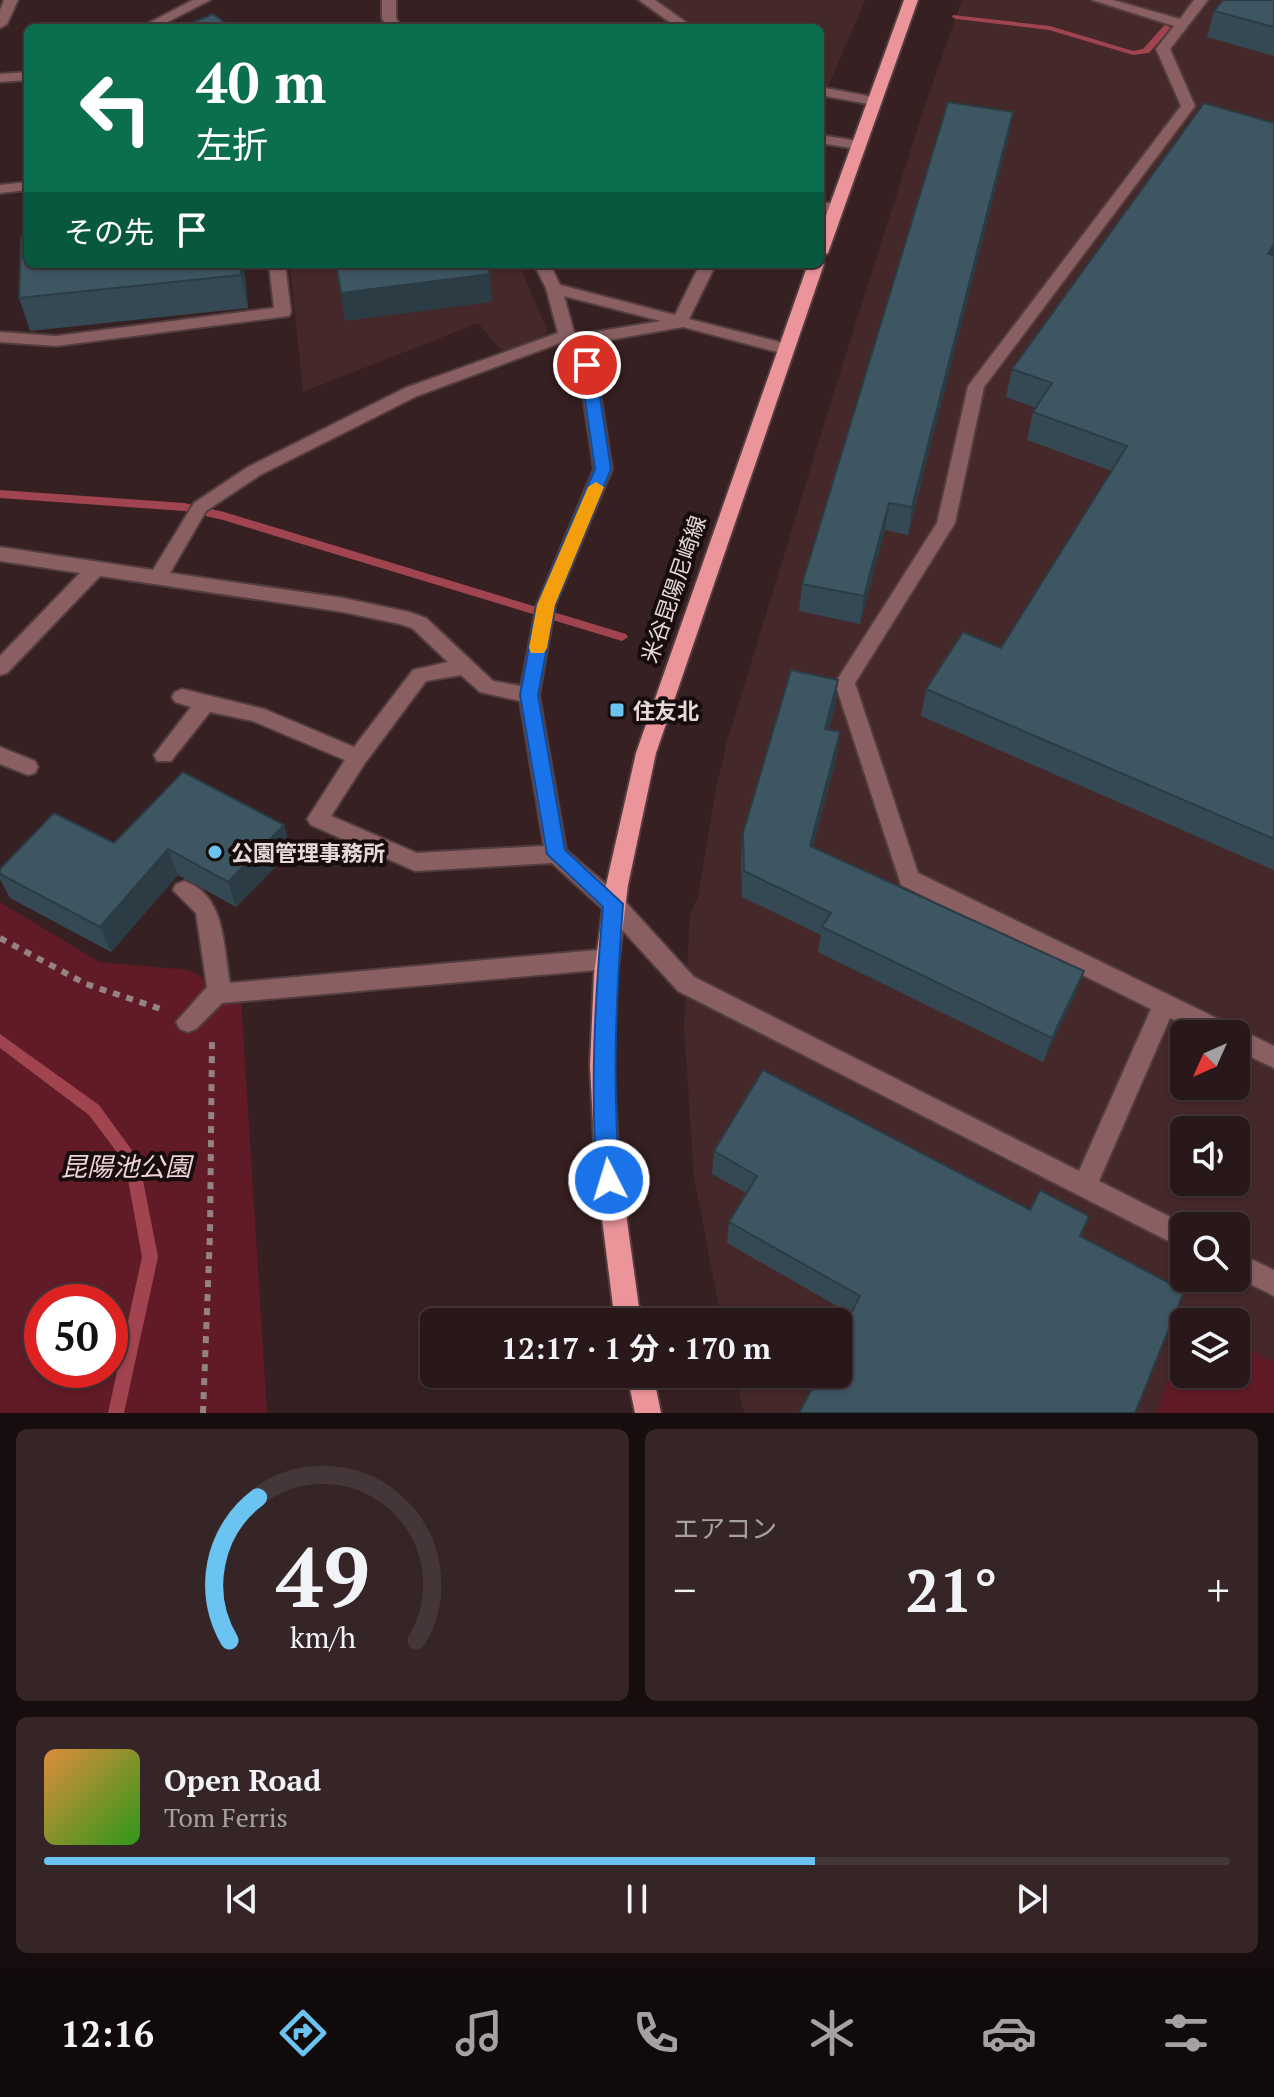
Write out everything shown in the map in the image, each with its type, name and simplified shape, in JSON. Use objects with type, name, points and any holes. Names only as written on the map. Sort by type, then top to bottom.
[{"type":"main road","points":[[824,230],[828,208],[858,145],[911,0]]},
{"type":"main road","name":"米谷昆陽尼崎線","points":[[626,1308],[610,1205],[603,1106],[613,904],[646,753],[815,268]]},
{"type":"main road","points":[[643,1388],[648,1413]]},
{"type":"street","points":[[0,24],[11,0]]},
{"type":"street","points":[[154,24],[203,0]]},
{"type":"street","points":[[389,0],[392,24]]},
{"type":"street","points":[[646,0],[681,24]]},
{"type":"street","points":[[1099,0],[1183,24]]},
{"type":"street","points":[[1198,1020],[909,879],[845,683],[946,523],[976,386],[1195,108],[1163,49],[1201,0]]},
{"type":"street","points":[[0,78],[24,76]]},
{"type":"street","points":[[824,92],[874,101]]},
{"type":"street","points":[[824,140],[858,145]]},
{"type":"street","points":[[0,189],[24,186]]},
{"type":"street","points":[[0,337],[56,341],[283,312],[278,268]]},
{"type":"street","points":[[544,268],[575,337],[603,469],[546,605],[529,695],[556,854],[613,904],[686,984],[1170,1230]]},
{"type":"street","points":[[679,323],[706,268]]},
{"type":"street","points":[[554,288],[785,349]]},
{"type":"street","points":[[158,577],[200,507],[254,471],[411,392],[575,337],[679,323]]},
{"type":"street","points":[[0,554],[343,605],[402,617],[419,623],[487,687],[529,695]]},
{"type":"street","points":[[0,668],[96,568]]},
{"type":"street","points":[[463,667],[420,675],[358,757],[318,819],[415,862],[556,854]]},
{"type":"street","points":[[182,697],[257,714],[358,757]]},
{"type":"street","points":[[164,755],[206,703]]},
{"type":"street","points":[[0,755],[28,767]]},
{"type":"street","points":[[184,890],[206,909],[220,994]]},
{"type":"street","points":[[188,1022],[215,994],[608,959]]},
{"type":"street","points":[[1084,1187],[1165,1004]]},
{"type":"street","points":[[1250,1046],[1274,1057]]},
{"type":"street","points":[[1250,1271],[1274,1283]]},
{"type":"path","points":[[0,938],[86,984],[153,1005],[212,1033],[210,1233],[203,1413]]},
{"type":"shaded area","points":[[634,0],[865,0],[824,97],[824,24],[667,24]]},
{"type":"shaded area","points":[[962,0],[1274,0],[1274,1413],[744,1413],[738,1388],[852,1388],[852,1308],[719,1308],[694,1177],[684,1027],[690,915],[698,896],[727,742],[925,105]]},
{"type":"shaded area","points":[[290,268],[521,268],[547,330],[544,336],[502,351],[478,323],[303,392]]},
{"type":"green space","name":"昆陽池公園","points":[[0,902],[99,962],[189,970],[241,999],[267,1413],[0,1413]]},
{"type":"green space","points":[[1250,1349],[1274,1362],[1274,1413],[1156,1413],[1170,1375],[1170,1388],[1250,1388]]},
{"type":"building","points":[[1223,0],[1274,0],[1274,27],[1214,11]]},
{"type":"building","points":[[213,14],[227,24],[189,24]]},
{"type":"building","points":[[948,102],[1013,112],[912,507],[889,503],[864,596],[802,584]]},
{"type":"building","points":[[1204,103],[1274,123],[1274,244],[1268,254],[1274,256],[1274,839],[926,689],[963,632],[1001,648],[1127,446],[1033,412],[1052,383],[1012,369]]},
{"type":"building","points":[[21,236],[24,236],[24,268],[240,268],[241,275],[19,298]]},
{"type":"building","points":[[337,268],[488,268],[490,274],[341,293]]},
{"type":"building","points":[[791,670],[838,680],[825,729],[840,732],[810,846],[1084,971],[1052,1038],[822,927],[831,913],[744,871],[743,833]]},
{"type":"building","points":[[183,772],[284,825],[228,882],[168,849],[100,927],[0,874],[0,869],[54,813],[114,843]]},
{"type":"building","points":[[763,1070],[1030,1210],[1040,1190],[1089,1216],[1080,1236],[1170,1284],[1170,1292],[1184,1292],[1177,1308],[1170,1308],[1170,1326],[1135,1413],[799,1413],[812,1388],[852,1388],[852,1312],[860,1296],[729,1222],[757,1176],[714,1151]]},
{"type":"waterway","points":[[956,17],[1050,28],[1133,53],[1146,51],[1171,23]]},
{"type":"waterway","points":[[0,494],[184,507],[224,516],[622,637]]},
{"type":"waterway","points":[[0,1040],[94,1110],[132,1160],[150,1257],[116,1413]]},
{"type":"slow traffic","points":[[538,648],[546,605],[596,487]]},
{"type":"place","name":"住友北","points":[[617,710]]},
{"type":"place","name":"公園管理事務所","points":[[215,852]]},
{"type":"route","points":[[587,365],[603,469],[546,605],[529,695],[556,854],[613,904],[603,1038],[603,1106],[609,1180]]}]
